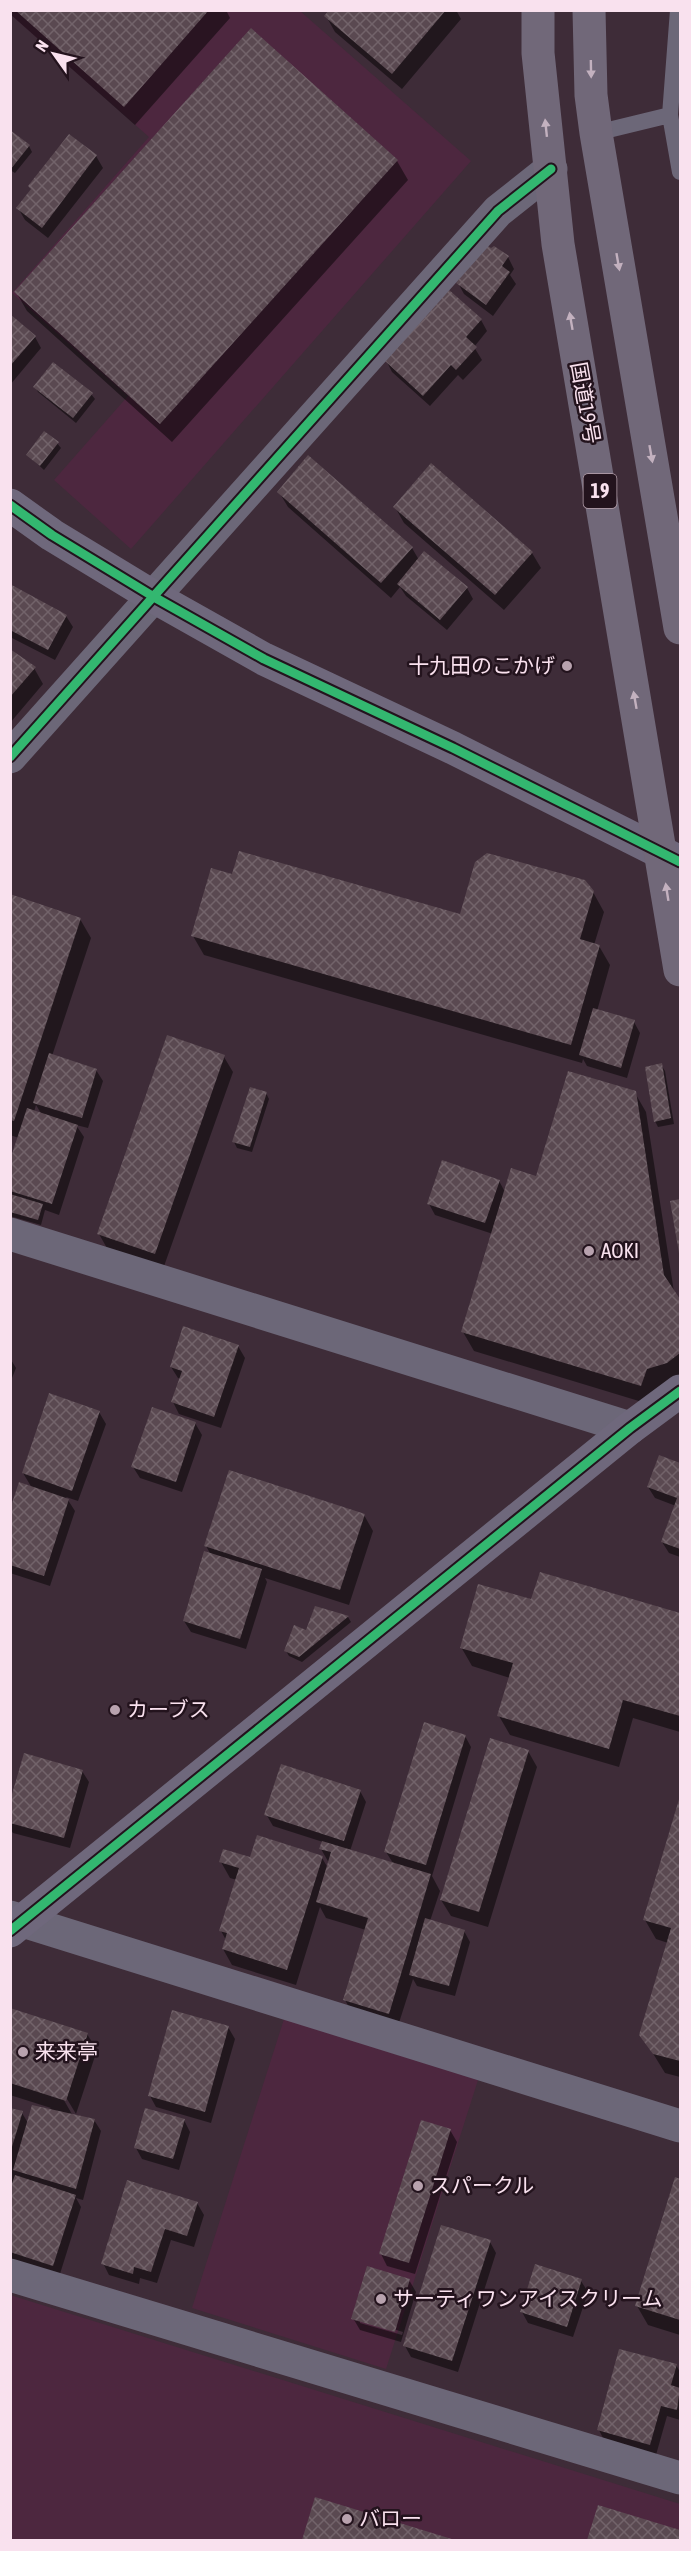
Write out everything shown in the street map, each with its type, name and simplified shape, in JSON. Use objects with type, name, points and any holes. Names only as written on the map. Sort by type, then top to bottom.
[{"type":"highway","name":"国道19号","points":[[538,10],[538,53],[558,244],[671,857],[681,970]]},
{"type":"highway","points":[[589,10],[591,95],[596,133],[681,628]]},
{"type":"street","points":[[10,757],[498,211],[551,169]]},
{"type":"street","points":[[10,505],[52,535],[154,597],[264,659],[453,748],[671,857]]},
{"type":"street","points":[[10,1234],[630,1428]]},
{"type":"street","points":[[15,1923],[630,1428],[681,1391]]},
{"type":"street","points":[[15,1923],[681,2126]]},
{"type":"street","points":[[10,2275],[681,2478]]},
{"type":"lane","points":[[678,10],[670,115],[681,172]]},
{"type":"lane","points":[[596,133],[670,115]]},
{"type":"shaded area","points":[[11,10],[300,11],[471,161],[131,549],[54,480],[128,396],[12,293],[149,137],[11,15]]},
{"type":"shaded area","points":[[284,2019],[478,2080],[386,2369],[192,2308]]},
{"type":"shaded area","points":[[10,2295],[680,2504],[680,2540],[11,2540]]},
{"type":"building","points":[[15,10],[209,10],[124,107]]},
{"type":"building","points":[[329,10],[446,10],[392,74],[324,16]]},
{"type":"building","points":[[251,28],[398,160],[160,424],[14,292]]},
{"type":"building","points":[[10,130],[30,145],[10,170]]},
{"type":"building","points":[[69,134],[97,155],[42,228],[16,208],[31,189],[28,186]]},
{"type":"building","points":[[485,244],[491,248],[494,246],[509,256],[502,266],[510,272],[486,305],[456,283]]},
{"type":"building","points":[[448,289],[482,319],[466,337],[477,347],[456,370],[451,365],[423,396],[384,360]]},
{"type":"building","points":[[10,314],[36,336],[10,366]]},
{"type":"building","points":[[53,362],[93,393],[73,418],[33,387]]},
{"type":"building","points":[[44,431],[59,442],[40,466],[26,455]]},
{"type":"building","points":[[308,455],[413,547],[381,583],[277,492]]},
{"type":"building","points":[[431,463],[533,552],[495,595],[393,507]]},
{"type":"building","points":[[424,551],[468,587],[440,620],[397,584]]},
{"type":"building","points":[[10,584],[67,615],[48,650],[10,630]]},
{"type":"building","points":[[10,649],[36,667],[10,697]]},
{"type":"building","points":[[239,851],[460,914],[475,862],[487,853],[585,880],[594,891],[580,939],[600,945],[571,1045],[191,936],[211,868],[232,874]]},
{"type":"building","points":[[10,894],[81,918],[14,1121],[10,1120]]},
{"type":"building","points":[[593,1008],[635,1020],[621,1068],[579,1055]]},
{"type":"building","points":[[167,1035],[225,1055],[155,1254],[97,1234]]},
{"type":"building","points":[[49,1053],[97,1069],[82,1118],[33,1103]]},
{"type":"building","points":[[662,1063],[671,1118],[654,1122],[645,1067]]},
{"type":"building","points":[[568,1071],[636,1091],[664,1275],[680,1299],[680,1353],[667,1363],[647,1369],[641,1386],[461,1332],[511,1168],[536,1176]]},
{"type":"building","points":[[250,1087],[267,1092],[250,1147],[232,1142]]},
{"type":"building","points":[[27,1108],[78,1125],[52,1204],[10,1191],[10,1160]]},
{"type":"building","points":[[442,1160],[500,1180],[485,1223],[427,1204]]},
{"type":"building","points":[[10,1194],[43,1204],[38,1220],[10,1212]]},
{"type":"building","points":[[680,1199],[680,1253],[679,1253],[670,1201]]},
{"type":"building","points":[[183,1326],[239,1345],[214,1417],[171,1402],[182,1371],[170,1367]]},
{"type":"building","points":[[49,1393],[100,1411],[72,1491],[22,1473]]},
{"type":"building","points":[[152,1407],[196,1422],[176,1482],[131,1467]]},
{"type":"building","points":[[659,1455],[680,1463],[680,1549],[661,1542],[677,1498],[647,1487]]},
{"type":"building","points":[[229,1470],[365,1514],[340,1590],[204,1546]]},
{"type":"building","points":[[19,1482],[69,1499],[44,1576],[10,1565],[10,1509]]},
{"type":"building","points":[[204,1551],[262,1569],[240,1639],[183,1621]]},
{"type":"building","points":[[540,1572],[680,1613],[680,1716],[623,1700],[609,1749],[497,1716],[513,1663],[460,1648],[478,1584],[531,1599]]},
{"type":"building","points":[[315,1606],[349,1616],[299,1657],[284,1651],[294,1625],[306,1630]]},
{"type":"building","points":[[424,1722],[466,1735],[426,1865],[384,1852]]},
{"type":"building","points":[[490,1738],[529,1750],[479,1912],[440,1900]]},
{"type":"building","points":[[24,1753],[83,1770],[64,1838],[10,1823],[10,1801]]},
{"type":"building","points":[[281,1764],[361,1790],[344,1841],[264,1815]]},
{"type":"building","points":[[680,1796],[680,2061],[653,2054],[639,2035],[671,1928],[643,1920]]},
{"type":"building","points":[[257,1835],[323,1856],[287,1970],[222,1949],[227,1933],[219,1931],[239,1868],[219,1862],[223,1849],[250,1857]]},
{"type":"building","points":[[322,1841],[431,1874],[389,2014],[343,2000],[368,1918],[316,1902],[331,1852],[319,1849]]},
{"type":"building","points":[[425,1918],[465,1930],[449,1986],[409,1975]]},
{"type":"building","points":[[10,2008],[88,2033],[66,2101],[10,2083]]},
{"type":"building","points":[[172,2010],[229,2026],[205,2112],[148,2096]]},
{"type":"building","points":[[32,2105],[95,2119],[76,2189],[13,2170]]},
{"type":"building","points":[[10,2108],[23,2111],[11,2150],[10,2150]]},
{"type":"building","points":[[145,2108],[185,2119],[173,2159],[134,2148]]},
{"type":"building","points":[[421,2120],[451,2129],[409,2263],[379,2254]]},
{"type":"building","points":[[15,2175],[76,2195],[53,2266],[10,2252],[10,2189]]},
{"type":"building","points":[[675,2177],[680,2179],[680,2320],[635,2306]]},
{"type":"building","points":[[127,2180],[198,2202],[187,2236],[165,2229],[151,2272],[134,2267],[133,2274],[101,2264]]},
{"type":"building","points":[[441,2225],[491,2240],[452,2361],[403,2346]]},
{"type":"building","points":[[535,2264],[582,2279],[567,2327],[520,2312]]},
{"type":"building","name":"サーティワンアイスクリーム","points":[[367,2266],[410,2279],[395,2332],[351,2319]]},
{"type":"building","points":[[619,2349],[677,2364],[671,2385],[680,2388],[677,2410],[661,2406],[650,2445],[597,2430]]},
{"type":"building","name":"バロー","points":[[315,2497],[455,2540],[302,2540]]},
{"type":"building","points":[[598,2505],[680,2530],[680,2540],[587,2540]]},
{"type":"cycle path","points":[[10,757],[498,211],[551,169]]},
{"type":"cycle path","points":[[10,505],[52,535],[154,597],[264,659],[453,748],[680,862]]},
{"type":"cycle path","points":[[10,1931],[630,1428],[680,1391]]},
{"type":"place","name":"十九田のこかげ","points":[[567,666]]},
{"type":"place","name":"AOKI","points":[[589,1251]]},
{"type":"place","name":"カーブス","points":[[115,1710]]},
{"type":"place","name":"来来亭","points":[[23,2052]]},
{"type":"place","name":"スパークル","points":[[418,2186]]},
{"type":"place","name":"サーティワンアイスクリーム","points":[[381,2299]]},
{"type":"place","name":"バロー","points":[[347,2519]]}]
